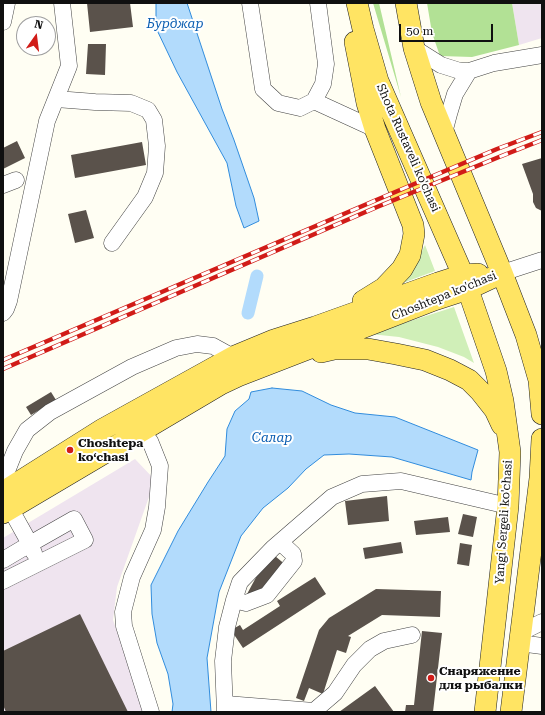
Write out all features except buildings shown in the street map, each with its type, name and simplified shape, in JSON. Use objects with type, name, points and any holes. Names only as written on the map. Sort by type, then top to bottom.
[{"type":"main road","points":[[315,327],[384,288],[402,269],[410,255],[414,242],[413,225],[375,129],[367,103],[360,74],[348,3]]},
{"type":"main road","name":"Shota Rustaveli ko'chasi","points":[[357,3],[378,81],[466,282]]},
{"type":"main road","points":[[406,3],[414,48],[431,102],[502,273],[533,357],[539,380],[542,414]]},
{"type":"main road","name":"Choshtepa ko'chasi","points":[[5,504],[208,392],[235,366],[274,340],[466,282],[502,273]]},
{"type":"main road","name":"Choshtepa ko'chasi","points":[[235,366],[279,360],[434,300],[466,282]]},
{"type":"main road","name":"Yangi Sergeli ko'chasi","points":[[466,282],[500,386],[510,452],[508,506],[485,712]]},
{"type":"main road","points":[[279,360],[334,349],[368,349],[425,360],[463,376],[480,391],[497,414],[510,452]]},
{"type":"main road","points":[[511,712],[520,638],[540,508],[542,439]]},
{"type":"street","points":[[3,22],[7,3]]},
{"type":"street","points":[[3,313],[9,301],[47,121],[69,66],[62,3]]},
{"type":"street","points":[[250,3],[263,89],[278,103],[300,108],[314,101],[323,84],[326,64],[318,3]]},
{"type":"street","points":[[414,48],[441,65],[460,71],[469,71],[494,63],[542,55]]},
{"type":"street","points":[[444,134],[455,94],[469,71]]},
{"type":"street","points":[[56,99],[131,103],[148,110],[154,120],[157,146],[155,173],[145,197],[112,244]]},
{"type":"street","points":[[314,101],[375,129]]},
{"type":"street","points":[[502,273],[542,260]]},
{"type":"street","points":[[3,481],[14,451],[27,430],[50,412],[132,367],[176,348],[197,344],[213,346],[235,366]]},
{"type":"street","points":[[150,441],[160,466],[157,506],[153,530],[132,577],[123,612],[124,626],[151,712]]},
{"type":"street","points":[[412,635],[384,641],[370,649],[354,665],[336,693],[314,712],[225,708],[223,662],[227,626],[240,582],[273,548],[332,497],[362,484],[401,482],[508,506]]},
{"type":"street","points":[[5,504],[40,562]]},
{"type":"street","points":[[3,560],[74,519],[85,540],[3,581]]},
{"type":"street","points":[[234,600],[246,603],[267,594],[294,561],[293,554],[280,542]]},
{"type":"street","points":[[520,638],[542,622]]},
{"type":"street","points":[[520,638],[542,646]]},
{"type":"shaded area","points":[[512,3],[542,3],[542,38],[519,45]]},
{"type":"shaded area","points":[[135,459],[155,480],[117,587],[113,620],[146,712],[3,712],[3,538]]},
{"type":"green space","points":[[373,3],[379,3],[401,97]]},
{"type":"green space","points":[[427,3],[512,3],[519,45],[472,57],[440,56],[432,33]]},
{"type":"green space","points":[[425,245],[435,271],[400,284],[412,271]]},
{"type":"green space","points":[[454,307],[474,363],[464,357],[438,347],[399,337],[370,334]]},
{"type":"water","name":"Бурджар","points":[[156,3],[187,3],[222,109],[254,198],[259,221],[244,228],[236,206],[227,163],[177,72],[156,28]]},
{"type":"water","name":"Салар","points":[[272,388],[302,391],[331,405],[355,413],[395,417],[478,450],[471,480],[392,457],[349,454],[324,455],[306,469],[288,488],[263,508],[241,536],[219,592],[207,658],[211,712],[172,712],[173,704],[168,674],[157,643],[152,614],[151,585],[178,531],[225,456],[227,429],[235,411],[249,399],[251,392]]},
{"type":"waterway","name":"Бурджар","points":[[248,313],[257,276]]},
{"type":"railway","points":[[3,360],[374,201],[497,149],[542,132]]},
{"type":"railway","points":[[3,369],[377,207],[542,140]]},
{"type":"place","name":"Choshtepa koʻchasi","points":[[70,450]]},
{"type":"place","name":"Снаряжение для рыбалки","points":[[431,678]]}]
